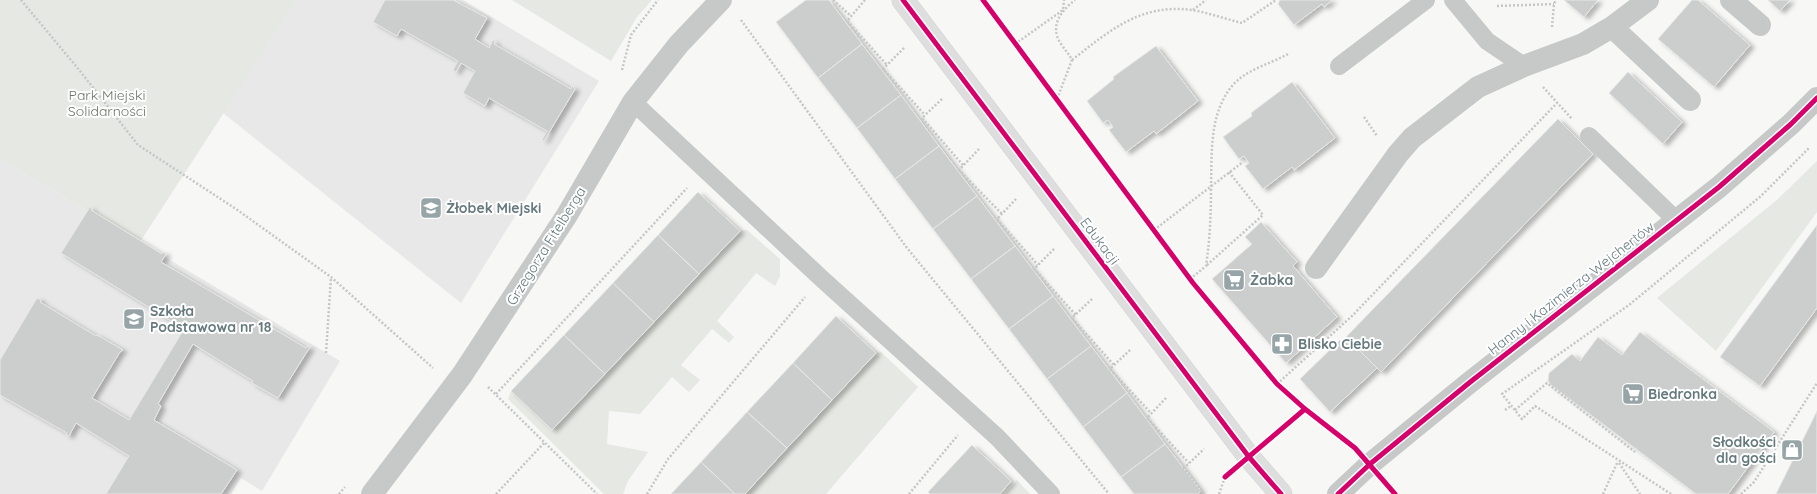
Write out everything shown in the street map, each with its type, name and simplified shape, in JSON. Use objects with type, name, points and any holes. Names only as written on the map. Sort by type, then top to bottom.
[{"type":"street","name":"Grzegorza Fitelberga","points":[[372,494],[462,375],[567,215],[633,102],[679,44],[721,0]]},
{"type":"street","name":"Edukacji","points":[[903,0],[1249,457],[1282,494]]},
{"type":"street","points":[[1316,268],[1398,154],[1412,138],[1478,87],[1524,66],[1583,44],[1612,27],[1648,0]]},
{"type":"street","points":[[1731,0],[1760,25]]},
{"type":"street","points":[[1612,27],[1690,100]]},
{"type":"street","name":"Hanny i Kazimierza Wejchertów","points":[[1338,494],[1403,436],[1719,187],[1817,98]]},
{"type":"lane","points":[[1339,66],[1426,0]]},
{"type":"lane","points":[[1453,0],[1487,41],[1524,66]]},
{"type":"lane","points":[[633,102],[821,278],[997,437],[1051,494]]},
{"type":"lane","points":[[1589,136],[1676,220]]},
{"type":"path","points":[[21,0],[80,71],[138,145],[236,209],[331,277],[437,372]]},
{"type":"path","points":[[622,73],[631,35],[658,0]]},
{"type":"path","points":[[833,0],[851,16]]},
{"type":"path","points":[[865,0],[846,21],[887,65]]},
{"type":"path","points":[[1064,0],[1063,10],[1057,22],[1056,34],[1072,60]]},
{"type":"path","points":[[1015,44],[1075,0]]},
{"type":"path","points":[[1192,10],[1206,0]]},
{"type":"path","points":[[1057,99],[1072,60],[1108,32],[1138,15],[1167,9],[1192,10],[1242,23],[1276,0]]},
{"type":"path","points":[[1497,6],[1554,4]]},
{"type":"path","points":[[738,16],[907,248],[1109,494]]},
{"type":"path","points":[[904,48],[883,69],[925,115]]},
{"type":"path","points":[[1206,266],[1213,129],[1220,106],[1232,86],[1246,74],[1288,54]]},
{"type":"path","points":[[1524,66],[1589,136]]},
{"type":"path","points":[[942,99],[922,118],[963,165]]},
{"type":"path","points":[[1277,384],[1352,316],[1557,103]]},
{"type":"path","points":[[1364,117],[1379,138]]},
{"type":"path","points":[[1671,494],[1535,406],[1522,419],[1502,394],[1635,300],[1762,196],[1811,145]]},
{"type":"path","points":[[979,149],[959,170],[1002,214]]},
{"type":"path","points":[[1154,230],[1243,162]]},
{"type":"path","points":[[496,394],[704,169]]},
{"type":"path","points":[[1190,278],[1206,266],[1263,215],[1229,172]]},
{"type":"path","points":[[1016,198],[997,219],[1038,265]]},
{"type":"path","points":[[1054,250],[1034,269],[1076,315]]},
{"type":"path","points":[[326,353],[331,277]]},
{"type":"path","points":[[647,494],[668,459],[821,278]]},
{"type":"path","points":[[1092,299],[1072,318],[1114,365]]},
{"type":"path","points":[[1130,350],[1110,369],[1151,413]]},
{"type":"path","points":[[484,383],[597,494]]},
{"type":"path","points":[[1515,410],[1547,383],[1635,452]]},
{"type":"path","points":[[1741,494],[1754,482],[1817,383]]},
{"type":"path","points":[[1166,398],[1147,418],[1189,464]]},
{"type":"path","points":[[1504,410],[1511,406]]},
{"type":"path","points":[[909,494],[973,415]]},
{"type":"path","points":[[496,494],[545,442]]},
{"type":"path","points":[[1204,449],[1184,468],[1204,494]]},
{"type":"path","points":[[1603,494],[1618,461]]},
{"type":"path","points":[[1618,461],[1640,494]]},
{"type":"path","points":[[1219,494],[1225,477]]},
{"type":"path","points":[[591,494],[597,494]]},
{"type":"shaded area","name":"Żłobek Miejski","points":[[297,0],[463,0],[599,81],[461,303],[223,113]]},
{"type":"shaded area","name":"Szkoła Podstawowa nr 18","points":[[0,159],[340,361],[262,491],[241,478],[231,494],[0,494]]},
{"type":"green space","name":"Park Miejski Solidarności","points":[[0,0],[297,0],[140,242],[0,159]]},
{"type":"green space","points":[[512,0],[652,0],[637,17],[611,61]]},
{"type":"green space","points":[[1817,161],[1817,212],[1716,351],[1657,298],[1778,199]]},
{"type":"green space","points":[[747,230],[780,259],[780,276],[775,286],[756,273],[717,321],[734,337],[729,343],[712,329],[681,365],[700,380],[689,392],[672,377],[640,414],[609,411],[607,444],[648,452],[628,481],[623,494],[604,494],[508,399],[511,391],[552,430],[740,231]]},
{"type":"green space","points":[[881,352],[918,387],[826,494],[745,494],[876,353]]},
{"type":"green space","points":[[1017,480],[1030,494],[1005,494]]},
{"type":"building","points":[[385,0],[453,0],[487,18],[475,39],[489,48],[493,40],[495,41],[494,44],[571,89],[572,86],[575,89],[544,141],[542,140],[547,131],[489,98],[485,106],[463,93],[475,71],[461,63],[456,72],[453,70],[458,61],[401,29],[397,36],[373,22]]},
{"type":"building","points":[[806,0],[829,0],[862,44],[818,78],[776,22]]},
{"type":"building","points":[[1280,0],[1332,0],[1324,7],[1322,4],[1294,25],[1278,4]]},
{"type":"building","points":[[1564,0],[1598,0],[1584,17]]},
{"type":"building","points":[[1692,0],[1698,0],[1750,45],[1714,87],[1658,39]]},
{"type":"building","points":[[1768,0],[1790,0],[1780,11]]},
{"type":"building","points":[[862,44],[901,95],[857,128],[818,78]]},
{"type":"building","points":[[1156,46],[1198,101],[1156,134],[1154,131],[1126,152],[1109,130],[1113,127],[1108,120],[1103,123],[1087,101],[1114,79],[1113,77]]},
{"type":"building","points":[[1628,72],[1682,122],[1663,144],[1609,93]]},
{"type":"building","points":[[1292,82],[1335,138],[1294,170],[1292,167],[1263,189],[1245,166],[1249,163],[1244,156],[1239,159],[1223,137],[1252,116],[1251,113]]},
{"type":"building","points":[[901,95],[939,146],[895,179],[857,128]]},
{"type":"building","points":[[1558,119],[1593,154],[1381,372],[1346,337]]},
{"type":"building","points":[[939,146],[977,196],[933,229],[895,179]]},
{"type":"building","points":[[698,192],[740,231],[699,274],[658,235]]},
{"type":"building","points":[[977,196],[1015,246],[971,279],[933,229]]},
{"type":"building","points":[[90,207],[92,208],[91,210],[162,254],[163,252],[166,254],[161,262],[306,348],[307,346],[310,347],[278,398],[252,383],[253,381],[193,344],[158,404],[161,406],[154,420],[237,470],[221,494],[106,494],[129,456],[76,423],[69,436],[66,435],[67,433],[0,395],[0,360],[37,298],[41,300],[40,302],[96,336],[97,335],[123,350],[120,352],[92,398],[129,420],[184,329],[61,253]]},
{"type":"building","points":[[1261,222],[1297,262],[1293,266],[1337,317],[1286,363],[1212,279],[1252,244],[1245,237]]},
{"type":"building","points":[[1817,225],[1817,308],[1760,386],[1720,357]]},
{"type":"building","points":[[658,235],[699,274],[654,322],[613,283]]},
{"type":"building","points":[[1015,246],[1053,296],[1009,329],[971,279]]},
{"type":"building","points":[[613,283],[654,322],[605,374],[564,335]]},
{"type":"building","points":[[1053,296],[1091,346],[1047,379],[1009,329]]},
{"type":"building","points":[[836,316],[876,353],[832,400],[793,363]]},
{"type":"building","points":[[1640,332],[1774,432],[1728,494],[1696,494],[1551,385],[1548,381],[1549,373],[1572,354],[1580,361],[1598,337],[1622,355]]},
{"type":"building","points":[[564,335],[605,374],[552,430],[511,391]]},
{"type":"building","points":[[1346,337],[1377,368],[1330,412],[1300,379],[1340,340],[1341,342]]},
{"type":"building","points":[[1091,346],[1127,393],[1083,427],[1047,379]]},
{"type":"building","points":[[793,363],[832,400],[787,448],[747,412]]},
{"type":"building","points":[[1127,393],[1165,444],[1121,477],[1083,427]]},
{"type":"building","points":[[1817,411],[1817,494],[1776,494]]},
{"type":"building","points":[[747,412],[787,448],[745,494],[735,494],[701,462]]},
{"type":"building","points":[[1165,444],[1201,491],[1198,494],[1134,494],[1121,477]]},
{"type":"building","points":[[972,445],[1011,481],[1000,494],[930,494],[928,492]]},
{"type":"building","points":[[701,462],[735,494],[671,494]]},
{"type":"cycle path","points":[[903,0],[1249,457],[1281,494]]},
{"type":"cycle path","points":[[983,0],[1193,283],[1277,384],[1305,409],[1355,448],[1395,494]]},
{"type":"cycle path","points":[[1338,494],[1370,464],[1469,383],[1719,187],[1791,124],[1817,98]]},
{"type":"cycle path","points":[[1225,477],[1305,409]]},
{"type":"place","name":"Żłobek Miejski","points":[[431,208]]},
{"type":"place","name":"Żabka","points":[[1234,280]]},
{"type":"place","name":"Szkoła Podstawowa nr 18","points":[[134,319]]},
{"type":"place","name":"Blisko Ciebie","points":[[1282,344]]},
{"type":"place","name":"Biedronka","points":[[1633,394]]},
{"type":"place","name":"Słodkości dla gości","points":[[1792,450]]}]
